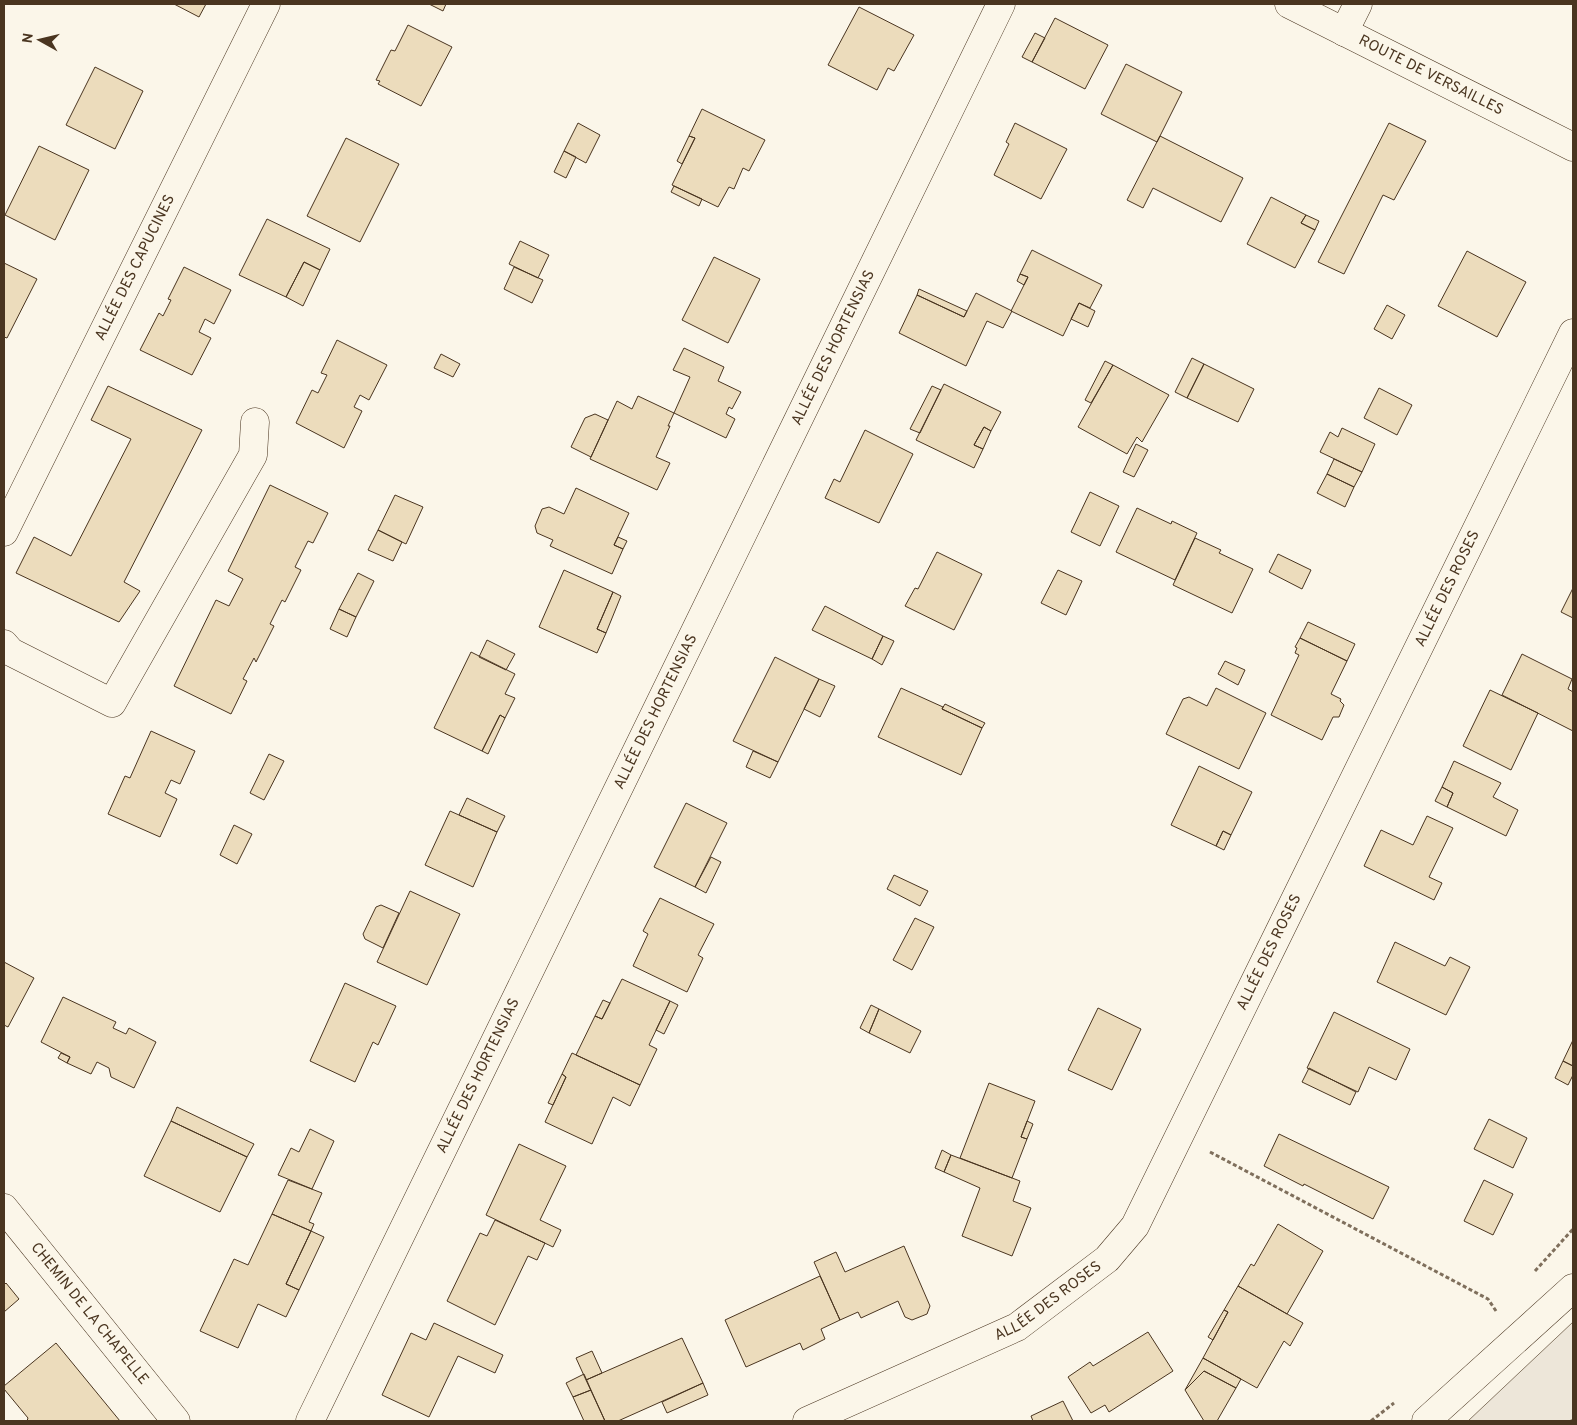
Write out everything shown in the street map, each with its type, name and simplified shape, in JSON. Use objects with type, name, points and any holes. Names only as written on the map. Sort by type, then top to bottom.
[{"type":"street","name":"ALLÉE DES CAPUCINES","points":[[4,532],[266,4]]},
{"type":"street","name":"ALLÉE DES HORTENSIAS","points":[[310,1421],[1001,4]]},
{"type":"street","name":"ROUTE DE VERSAILLES","points":[[1289,4],[1573,147]]},
{"type":"street","points":[[1344,32],[1358,4]]},
{"type":"street","name":"ALLÉE DES ROSES","points":[[807,1421],[1017,1327],[1107,1259],[1135,1226],[1573,333]]},
{"type":"street","points":[[4,644],[11,652],[112,703],[253,455],[255,422]]},
{"type":"street","name":"CHEMIN DE LA CHAPELLE","points":[[4,1208],[176,1421]]},
{"type":"street","points":[[1426,1421],[1573,1288]]},
{"type":"path","points":[[1204,1149],[1488,1299],[1497,1311]]},
{"type":"shaded area","points":[[1573,1322],[1573,1419],[1569,1421],[1468,1421]]},
{"type":"building","points":[[174,4],[206,4],[199,17]]},
{"type":"building","points":[[429,4],[446,4],[443,11]]},
{"type":"building","points":[[859,7],[914,35],[894,71],[888,68],[877,90],[828,65]]},
{"type":"building","points":[[1055,18],[1108,45],[1085,89],[1032,62]]},
{"type":"building","points":[[408,25],[452,47],[421,106],[378,84],[380,81],[376,80],[391,50],[395,51]]},
{"type":"building","points":[[1035,33],[1045,38],[1032,62],[1022,57]]},
{"type":"building","points":[[1126,64],[1182,92],[1157,142],[1101,114]]},
{"type":"building","points":[[95,67],[143,91],[115,149],[66,125]]},
{"type":"building","points":[[702,109],[765,140],[749,171],[743,168],[734,189],[729,187],[718,207],[672,185],[695,138],[689,136]]},
{"type":"building","points":[[578,123],[600,135],[586,163],[564,151]]},
{"type":"building","points":[[1015,123],[1067,149],[1041,199],[994,175],[1009,144],[1006,142]]},
{"type":"building","points":[[1389,123],[1426,141],[1394,200],[1383,195],[1344,274],[1318,262]]},
{"type":"building","points":[[689,136],[695,138],[682,164],[677,161]]},
{"type":"building","points":[[1160,136],[1243,178],[1221,222],[1153,188],[1143,208],[1127,200]]},
{"type":"building","points":[[346,138],[399,164],[360,242],[307,216]]},
{"type":"building","points":[[39,146],[89,170],[55,240],[5,215]]},
{"type":"building","points":[[564,151],[576,157],[566,178],[554,172]]},
{"type":"building","points":[[674,186],[702,199],[699,206],[671,192]]},
{"type":"building","points":[[1271,197],[1306,215],[1301,223],[1315,230],[1295,268],[1247,244]]},
{"type":"building","points":[[1306,215],[1319,221],[1315,230],[1301,223]]},
{"type":"building","points":[[267,219],[330,249],[320,270],[304,262],[286,297],[239,275]]},
{"type":"building","points":[[520,241],[549,255],[538,278],[509,264]]},
{"type":"building","points":[[1032,250],[1102,285],[1090,308],[1079,303],[1063,336],[1011,311],[1028,277],[1020,274]]},
{"type":"building","points":[[1467,251],[1526,282],[1497,337],[1438,306]]},
{"type":"building","points":[[714,257],[760,279],[728,343],[682,320]]},
{"type":"building","points":[[304,262],[320,270],[303,306],[286,297]]},
{"type":"building","points":[[4,263],[37,279],[7,338],[4,337]]},
{"type":"building","points":[[184,267],[231,290],[214,324],[205,319],[199,332],[211,338],[192,375],[140,350],[159,313],[163,316],[171,300],[168,299]]},
{"type":"building","points":[[514,267],[543,280],[532,303],[504,289]]},
{"type":"building","points":[[1020,274],[1028,277],[1024,285],[1017,281]]},
{"type":"building","points":[[919,289],[967,311],[964,317],[917,295]]},
{"type":"building","points":[[976,293],[1012,311],[1003,328],[987,321],[966,366],[899,333],[917,295],[964,317]]},
{"type":"building","points":[[1079,303],[1095,311],[1088,327],[1071,319]]},
{"type":"building","points":[[1387,305],[1405,315],[1392,339],[1374,329]]},
{"type":"building","points":[[337,340],[387,365],[369,400],[360,395],[354,407],[362,411],[344,448],[296,423],[312,390],[318,393],[327,375],[321,373]]},
{"type":"building","points":[[684,348],[724,367],[718,381],[741,392],[732,409],[729,407],[726,414],[735,419],[726,438],[674,413],[690,377],[673,370]]},
{"type":"building","points":[[441,354],[460,364],[453,377],[434,368]]},
{"type":"building","points":[[1192,358],[1204,364],[1187,398],[1175,392]]},
{"type":"building","points":[[1105,361],[1113,365],[1091,403],[1085,400]]},
{"type":"building","points":[[1204,364],[1254,389],[1238,422],[1187,398]]},
{"type":"building","points":[[1113,365],[1169,395],[1142,442],[1137,437],[1127,454],[1078,427]]},
{"type":"building","points":[[944,384],[1001,412],[991,431],[984,427],[974,445],[983,449],[974,468],[916,440]]},
{"type":"building","points":[[108,386],[202,430],[124,582],[140,591],[119,622],[16,573],[34,537],[71,556],[131,439],[91,420]]},
{"type":"building","points":[[932,386],[941,390],[920,433],[910,429]]},
{"type":"building","points":[[1379,388],[1412,405],[1397,435],[1364,418]]},
{"type":"building","points":[[638,396],[674,413],[656,457],[670,463],[657,490],[590,459],[617,401],[632,409]]},
{"type":"building","points":[[595,414],[608,420],[591,457],[571,447],[585,418]]},
{"type":"building","points":[[984,427],[991,431],[983,449],[974,445]]},
{"type":"building","points":[[1342,428],[1375,444],[1362,472],[1320,452],[1330,432],[1338,437]]},
{"type":"building","points":[[865,430],[913,454],[879,523],[825,498],[834,479],[840,482]]},
{"type":"building","points":[[1136,444],[1148,450],[1134,477],[1123,472]]},
{"type":"building","points":[[1334,459],[1362,472],[1354,487],[1327,474]]},
{"type":"building","points":[[1327,474],[1354,487],[1345,507],[1317,493]]},
{"type":"building","points":[[270,485],[328,513],[313,543],[308,541],[295,567],[301,570],[285,602],[282,600],[270,624],[274,626],[256,662],[254,658],[243,679],[247,681],[231,714],[174,686],[216,600],[229,606],[243,579],[228,571]]},
{"type":"building","points":[[576,488],[629,513],[614,545],[623,549],[612,574],[550,546],[553,540],[537,533],[535,526],[542,509],[549,507],[564,514]]},
{"type":"building","points":[[1090,492],[1119,506],[1100,546],[1071,532]]},
{"type":"building","points":[[395,495],[423,507],[406,544],[378,530]]},
{"type":"building","points":[[1137,508],[1171,524],[1172,521],[1197,533],[1175,580],[1116,552]]},
{"type":"building","points":[[378,530],[402,542],[393,561],[368,550]]},
{"type":"building","points":[[618,537],[627,541],[623,549],[614,545]]},
{"type":"building","points":[[1195,538],[1221,550],[1219,553],[1253,569],[1232,613],[1173,585]]},
{"type":"building","points":[[937,552],[982,574],[954,630],[905,606],[915,588],[918,589]]},
{"type":"building","points":[[1278,554],[1311,570],[1302,589],[1269,572]]},
{"type":"building","points":[[564,570],[613,592],[597,629],[606,633],[597,653],[539,627]]},
{"type":"building","points":[[1058,570],[1082,581],[1066,615],[1041,603]]},
{"type":"building","points":[[358,573],[374,581],[356,617],[339,609]]},
{"type":"building","points":[[1573,588],[1573,618],[1561,612]]},
{"type":"building","points":[[613,592],[621,596],[606,633],[597,629]]},
{"type":"building","points":[[825,606],[883,636],[872,659],[812,630]]},
{"type":"building","points":[[339,609],[356,617],[347,637],[330,629]]},
{"type":"building","points":[[1308,622],[1355,644],[1347,661],[1300,638]]},
{"type":"building","points":[[883,636],[894,641],[882,665],[872,659]]},
{"type":"building","points":[[1300,638],[1347,661],[1331,694],[1341,699],[1340,701],[1344,705],[1339,717],[1333,717],[1322,740],[1271,715],[1299,655],[1295,653],[1297,648],[1295,647]]},
{"type":"building","points":[[487,640],[515,654],[506,670],[479,657]]},
{"type":"building","points":[[471,652],[515,674],[505,694],[515,698],[505,718],[500,715],[482,751],[434,728]]},
{"type":"building","points":[[1522,654],[1572,679],[1568,689],[1573,692],[1573,731],[1502,695]]},
{"type":"building","points":[[775,657],[819,679],[778,762],[733,741]]},
{"type":"building","points":[[1225,661],[1245,670],[1238,685],[1218,674]]},
{"type":"building","points":[[819,679],[835,686],[820,717],[804,709]]},
{"type":"building","points":[[901,688],[943,707],[942,709],[982,728],[961,775],[878,737]]},
{"type":"building","points":[[1216,688],[1266,713],[1239,769],[1166,734],[1183,699],[1189,697],[1207,706]]},
{"type":"building","points":[[1490,690],[1538,713],[1511,770],[1463,746]]},
{"type":"building","points":[[945,704],[985,723],[982,728],[942,709]]},
{"type":"building","points":[[500,715],[505,718],[488,754],[482,751]]},
{"type":"building","points":[[151,731],[195,751],[180,784],[171,780],[165,793],[177,799],[160,837],[108,814],[125,776],[130,778]]},
{"type":"building","points":[[753,751],[778,762],[770,778],[746,767]]},
{"type":"building","points":[[269,754],[284,761],[264,800],[250,793]]},
{"type":"building","points":[[1454,761],[1501,783],[1493,797],[1518,810],[1506,836],[1447,807],[1453,793],[1442,787]]},
{"type":"building","points":[[1199,766],[1252,792],[1231,835],[1223,831],[1216,846],[1171,825]]},
{"type":"building","points":[[1442,787],[1453,793],[1447,807],[1435,801]]},
{"type":"building","points":[[467,798],[505,816],[497,832],[459,815]]},
{"type":"building","points":[[686,803],[727,823],[695,887],[654,867]]},
{"type":"building","points":[[450,811],[497,832],[473,887],[425,865]]},
{"type":"building","points":[[1427,816],[1453,828],[1429,877],[1442,883],[1434,900],[1364,866],[1381,830],[1413,845]]},
{"type":"building","points":[[234,825],[252,834],[237,864],[220,855]]},
{"type":"building","points":[[1223,831],[1231,835],[1224,850],[1216,846]]},
{"type":"building","points":[[711,857],[721,862],[706,893],[695,887]]},
{"type":"building","points":[[894,875],[928,891],[920,906],[887,889]]},
{"type":"building","points":[[410,891],[460,914],[427,985],[377,962]]},
{"type":"building","points":[[660,898],[714,924],[698,955],[703,958],[687,992],[633,966],[648,934],[643,931]]},
{"type":"building","points":[[381,905],[399,913],[383,948],[365,939],[363,934],[376,907]]},
{"type":"building","points":[[915,918],[934,927],[912,970],[893,960]]},
{"type":"building","points":[[1395,942],[1445,966],[1450,957],[1470,967],[1446,1015],[1377,982]]},
{"type":"building","points":[[4,962],[34,978],[8,1027],[4,1025]]},
{"type":"building","points":[[622,979],[670,1001],[649,1045],[657,1049],[640,1085],[576,1055],[595,1016],[602,1019]]},
{"type":"building","points":[[345,983],[396,1006],[378,1045],[373,1042],[355,1082],[310,1061]]},
{"type":"building","points":[[63,997],[116,1022],[113,1028],[126,1034],[129,1028],[156,1042],[134,1088],[111,1077],[109,1068],[97,1062],[91,1074],[67,1063],[70,1057],[41,1042]]},
{"type":"building","points":[[603,1000],[610,1003],[602,1019],[595,1016]]},
{"type":"building","points":[[670,1001],[678,1005],[664,1034],[656,1030]]},
{"type":"building","points":[[871,1005],[879,1009],[869,1033],[860,1028]]},
{"type":"building","points":[[1098,1008],[1141,1029],[1112,1090],[1068,1070]]},
{"type":"building","points":[[879,1009],[921,1031],[910,1053],[869,1033]]},
{"type":"building","points":[[1334,1012],[1410,1049],[1396,1080],[1369,1067],[1358,1092],[1307,1068]]},
{"type":"building","points":[[1573,1040],[1573,1066],[1563,1061]]},
{"type":"building","points":[[61,1053],[70,1057],[67,1063],[58,1058]]},
{"type":"building","points":[[572,1053],[640,1085],[630,1106],[613,1097],[592,1144],[545,1122],[566,1077],[562,1074]]},
{"type":"building","points":[[1563,1061],[1573,1066],[1573,1075],[1568,1085],[1555,1078]]},
{"type":"building","points":[[1309,1068],[1356,1092],[1350,1105],[1302,1082]]},
{"type":"building","points":[[562,1074],[566,1077],[553,1105],[548,1103]]},
{"type":"building","points":[[989,1083],[1035,1101],[1021,1137],[1027,1139],[1012,1178],[960,1158]]},
{"type":"building","points":[[177,1107],[254,1144],[247,1157],[171,1121]]},
{"type":"building","points":[[1489,1119],[1527,1138],[1513,1168],[1474,1149]]},
{"type":"building","points":[[171,1121],[247,1157],[220,1212],[144,1176]]},
{"type":"building","points":[[1027,1121],[1033,1124],[1027,1139],[1021,1137]]},
{"type":"building","points":[[310,1129],[334,1141],[312,1189],[278,1175],[291,1148],[299,1152]]},
{"type":"building","points":[[1279,1134],[1389,1187],[1373,1219],[1264,1166]]},
{"type":"building","points":[[519,1144],[566,1166],[540,1220],[561,1230],[553,1247],[486,1215]]},
{"type":"building","points":[[942,1150],[951,1155],[944,1172],[935,1168]]},
{"type":"building","points":[[951,1155],[1020,1181],[1013,1201],[1031,1208],[1012,1256],[962,1236],[980,1188],[944,1172]]},
{"type":"building","points":[[288,1180],[322,1193],[309,1222],[314,1224],[311,1231],[272,1214]]},
{"type":"building","points":[[1484,1180],[1513,1194],[1493,1235],[1464,1221]]},
{"type":"building","points":[[272,1214],[311,1231],[286,1284],[299,1290],[286,1317],[258,1304],[238,1348],[200,1331],[234,1259],[248,1265]]},
{"type":"building","points":[[495,1220],[545,1243],[537,1260],[528,1256],[495,1325],[447,1301],[480,1233],[487,1236]]},
{"type":"building","points":[[1278,1224],[1323,1251],[1287,1314],[1238,1286],[1251,1264],[1254,1266]]},
{"type":"building","points":[[311,1231],[324,1237],[299,1290],[286,1284]]},
{"type":"building","points":[[904,1246],[930,1306],[927,1314],[912,1320],[905,1317],[898,1301],[861,1318],[858,1312],[840,1320],[814,1262],[836,1252],[845,1272]]},
{"type":"building","points":[[820,1276],[840,1320],[821,1329],[825,1339],[803,1350],[800,1343],[746,1367],[725,1320]]},
{"type":"building","points":[[6,1283],[19,1299],[4,1312],[4,1285]]},
{"type":"building","points":[[1238,1286],[1303,1323],[1290,1346],[1284,1341],[1257,1388],[1203,1358],[1228,1312],[1224,1310]]},
{"type":"building","points":[[1224,1310],[1228,1312],[1213,1340],[1208,1337]]},
{"type":"building","points":[[434,1323],[503,1355],[495,1373],[458,1356],[429,1417],[382,1395],[411,1333],[426,1340]]},
{"type":"building","points":[[1148,1332],[1173,1371],[1109,1412],[1105,1405],[1091,1413],[1068,1377],[1090,1362],[1093,1366]]},
{"type":"building","points":[[682,1338],[703,1383],[618,1421],[605,1421],[586,1380]]},
{"type":"building","points":[[56,1343],[120,1421],[27,1421],[28,1418],[4,1389],[4,1386]]},
{"type":"building","points":[[592,1351],[602,1373],[586,1380],[576,1358]]},
{"type":"building","points":[[1203,1358],[1241,1379],[1236,1388],[1204,1371],[1185,1390]]},
{"type":"building","points":[[1204,1371],[1236,1388],[1217,1421],[1204,1421],[1185,1390]]},
{"type":"building","points":[[584,1374],[591,1390],[573,1397],[566,1383]]},
{"type":"building","points":[[703,1383],[708,1395],[667,1413],[662,1402]]},
{"type":"building","points":[[591,1390],[605,1421],[584,1421],[573,1397]]},
{"type":"building","points":[[1063,1401],[1073,1421],[1033,1421],[1031,1416]]}]
